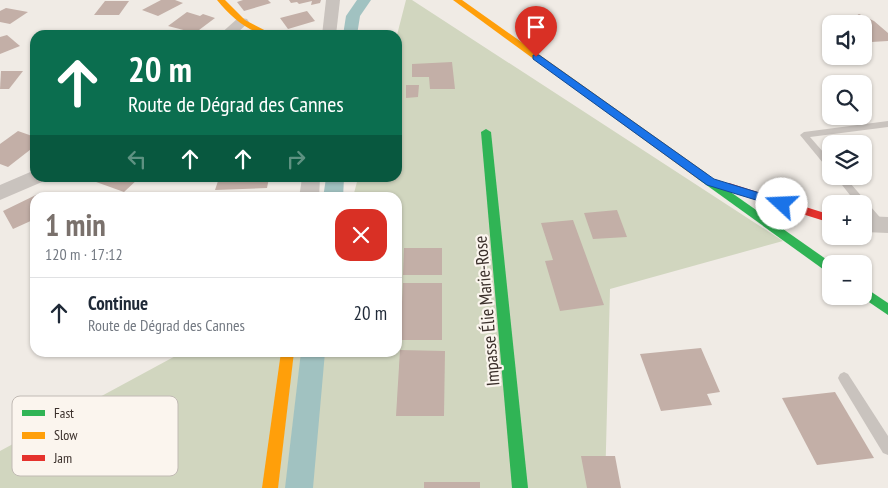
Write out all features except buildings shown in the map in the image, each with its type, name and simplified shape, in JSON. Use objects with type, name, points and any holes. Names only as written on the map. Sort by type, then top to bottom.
[{"type":"street","points":[[221,0],[242,22],[259,30]]},
{"type":"street","points":[[330,30],[333,0]]},
{"type":"street","points":[[457,0],[822,262]]},
{"type":"street","points":[[232,30],[242,22]]},
{"type":"street","name":"Impasse Élie Marie-Rose","points":[[486,132],[520,488]]},
{"type":"street","points":[[0,193],[30,179]]},
{"type":"street","points":[[711,182],[822,216]]},
{"type":"street","points":[[872,298],[888,310]]},
{"type":"street","points":[[270,488],[287,357]]},
{"type":"lane","points":[[822,156],[804,135],[888,124]]},
{"type":"lane","points":[[847,185],[855,195]]},
{"type":"lane","points":[[844,378],[888,448]]},
{"type":"green space","points":[[406,0],[412,0],[783,241],[610,289],[605,488],[0,488],[0,451],[12,445],[12,476],[178,476],[178,396],[102,396],[174,357],[402,357],[402,192],[354,192],[357,182],[402,182],[402,30],[398,30]]},
{"type":"waterway","points":[[351,30],[353,16],[364,0]]},
{"type":"waterway","points":[[334,192],[335,182]]},
{"type":"waterway","points":[[299,488],[312,357]]},
{"type":"traffic: fast","points":[[486,132],[520,488]]},
{"type":"traffic: fast","points":[[702,176],[822,263]]},
{"type":"traffic: fast","points":[[872,298],[888,310]]},
{"type":"traffic: slow","points":[[221,0],[242,22],[259,30]]},
{"type":"traffic: slow","points":[[457,0],[702,176]]},
{"type":"traffic: slow","points":[[270,488],[287,357]]},
{"type":"traffic: jam","points":[[729,187],[822,216]]},
{"type":"route","points":[[536,57],[711,182],[755,194],[782,204]]}]
